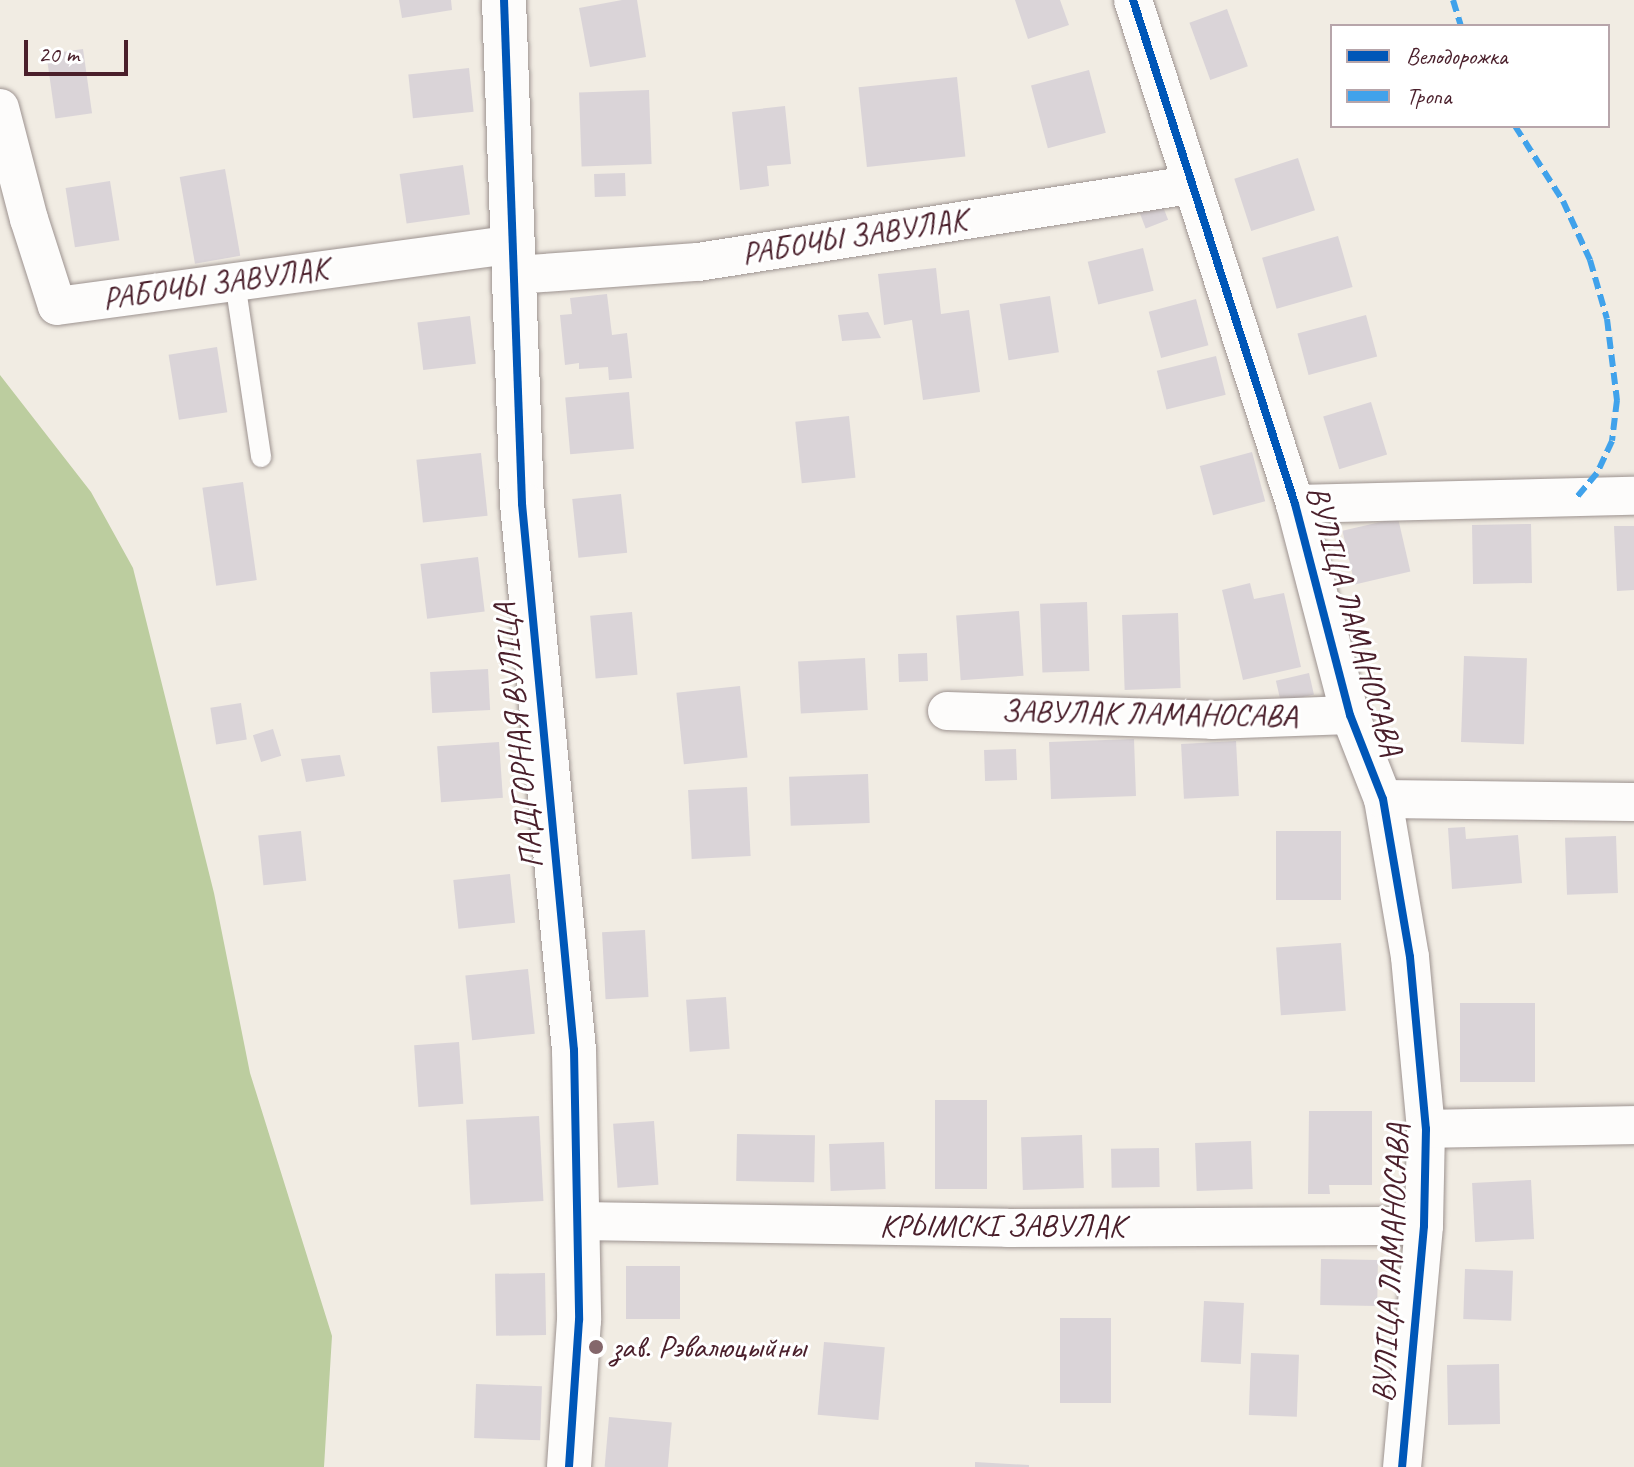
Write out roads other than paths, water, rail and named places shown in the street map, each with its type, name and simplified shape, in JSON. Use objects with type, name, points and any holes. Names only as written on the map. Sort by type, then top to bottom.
[{"type":"street","name":"ПАДГОРНАЯ ВУЛІЦА","points":[[504,0],[522,504],[574,1050],[579,1320],[569,1467]]},
{"type":"street","name":"ВУЛІЦА ЛАМАНОСАВА","points":[[1133,0],[1295,504],[1350,715],[1383,799],[1410,957],[1426,1129],[1424,1226],[1402,1467]]},
{"type":"street","name":"РАБОЧЫ ЗАВУЛАК","points":[[0,108],[29,219],[57,306],[235,282],[515,260],[698,262],[1191,185]]},
{"type":"street","points":[[1295,504],[1634,496]]},
{"type":"street","name":"ЗАВУЛАК ЛАМАНОСАВА","points":[[947,711],[1212,720],[1350,715]]},
{"type":"street","points":[[1383,799],[1634,802]]},
{"type":"street","points":[[1426,1129],[1634,1125]]},
{"type":"street","name":"КРЫМСКІ ЗАВУЛАК","points":[[579,1221],[1007,1228],[1424,1226]]},
{"type":"lane","points":[[235,282],[261,457]]},
{"type":"place","name":"зав. Рэвалюцыйны","points":[[596,1347]]}]
